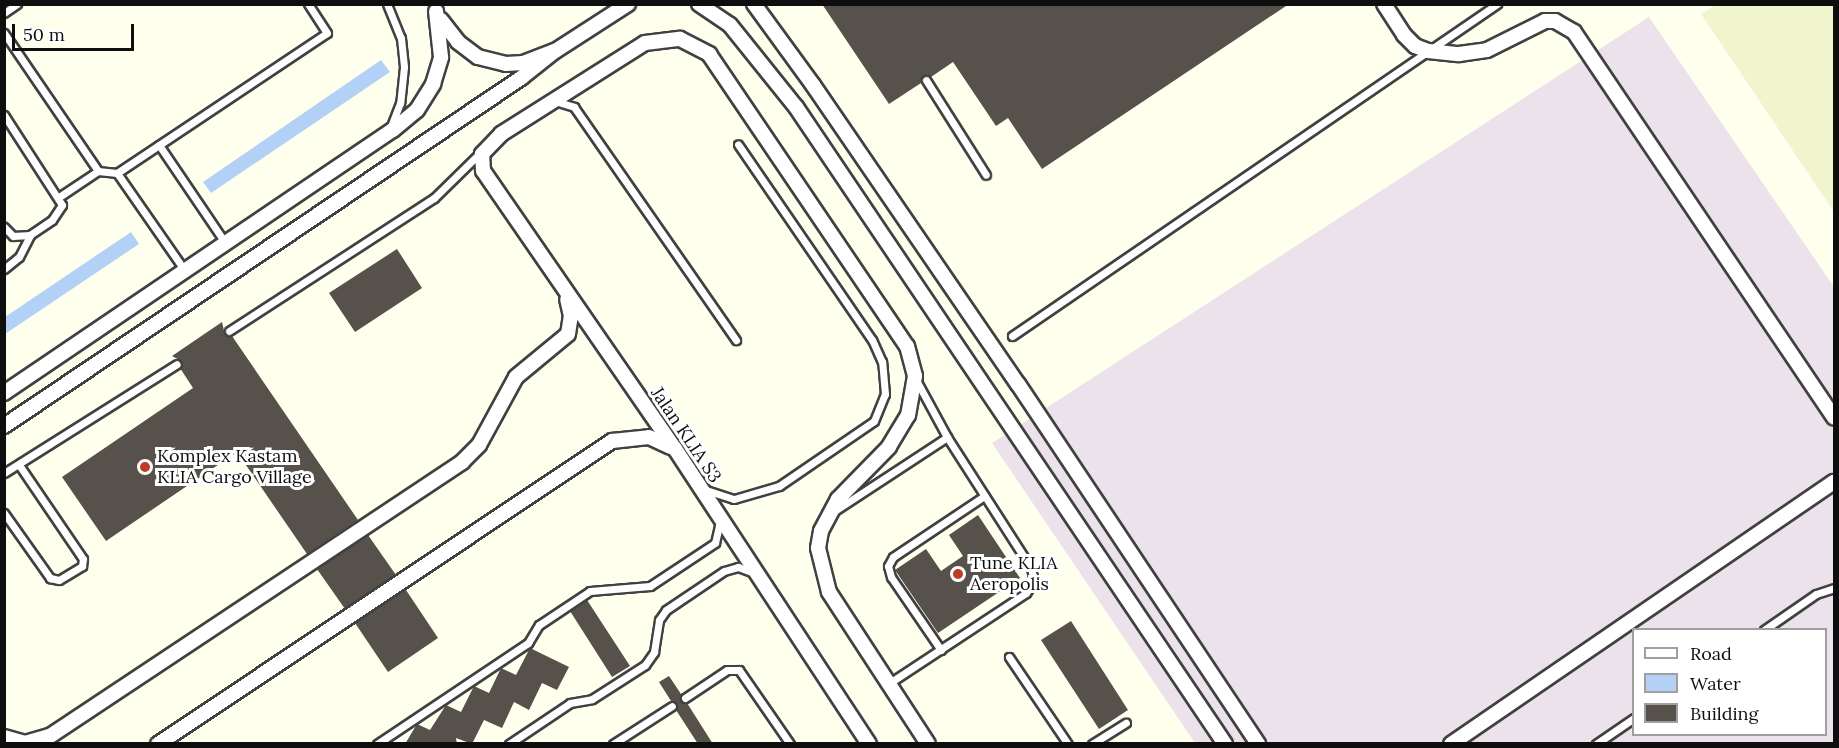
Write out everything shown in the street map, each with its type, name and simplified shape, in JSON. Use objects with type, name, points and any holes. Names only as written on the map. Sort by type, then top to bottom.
[{"type":"street","points":[[4,426],[511,85],[555,51],[625,7],[639,4]]},
{"type":"street","points":[[699,4],[730,25],[796,107],[1225,744]]},
{"type":"street","points":[[754,4],[1005,364],[1258,744]]},
{"type":"street","points":[[1384,4],[1404,35],[1415,46],[1428,51],[1459,54],[1487,50],[1545,21],[1555,21],[1574,32],[1834,418]]},
{"type":"street","points":[[4,393],[375,143],[417,110],[433,84],[442,43],[434,8]]},
{"type":"street","points":[[434,8],[458,42],[492,61],[523,63],[555,51]]},
{"type":"street","points":[[487,146],[546,104],[645,43],[672,38],[701,48],[715,63],[899,334],[915,376],[908,415],[899,433],[848,486],[828,515],[818,548],[821,572],[829,592],[928,744]]},
{"type":"street","name":"Jalan KLIA S3","points":[[487,146],[482,162],[486,179],[675,450],[869,744]]},
{"type":"street","points":[[4,738],[25,742],[50,736],[462,462],[479,445],[516,377],[567,334],[571,316],[563,289]]},
{"type":"street","points":[[158,744],[612,441],[649,437],[675,450]]},
{"type":"street","points":[[1451,744],[1834,482]]},
{"type":"lane","points":[[4,13],[17,4]]},
{"type":"lane","points":[[59,197],[98,171],[117,173],[327,33],[308,4]]},
{"type":"lane","points":[[375,143],[393,123],[404,79],[401,38],[387,4]]},
{"type":"lane","points":[[1012,336],[1497,4]]},
{"type":"lane","points":[[4,33],[98,171]]},
{"type":"lane","points":[[926,80],[986,175]]},
{"type":"lane","points":[[546,104],[562,101],[574,107],[736,340]]},
{"type":"lane","points":[[4,115],[59,197],[59,212],[30,235],[19,257],[4,269]]},
{"type":"lane","points":[[694,479],[713,495],[724,498],[764,493],[874,421],[885,394],[882,362],[872,340],[738,144]]},
{"type":"lane","points":[[159,145],[226,244]]},
{"type":"lane","points":[[229,331],[434,198],[487,146]]},
{"type":"lane","points":[[117,173],[185,271]]},
{"type":"lane","points":[[4,227],[13,236],[30,235]]},
{"type":"lane","points":[[4,473],[177,363]]},
{"type":"lane","points":[[888,684],[1026,593],[1034,581],[1031,568],[947,437],[915,376]]},
{"type":"lane","points":[[828,515],[947,437]]},
{"type":"lane","points":[[4,513],[50,578],[59,580],[82,566],[83,559],[18,465]]},
{"type":"lane","points":[[941,650],[891,577],[888,566],[893,557],[984,496]]},
{"type":"lane","points":[[377,744],[528,643],[539,625],[590,591],[606,587],[644,590],[709,548],[719,536],[719,516]]},
{"type":"lane","points":[[509,744],[570,703],[592,699],[645,665],[654,652],[661,615],[724,571],[738,567],[759,577]]},
{"type":"lane","points":[[1767,628],[1816,594],[1834,588]]},
{"type":"lane","points":[[1009,657],[1068,744]]},
{"type":"lane","points":[[685,698],[727,670],[739,670],[790,744]]},
{"type":"lane","points":[[613,744],[672,706]]},
{"type":"lane","points":[[1596,744],[1632,719]]},
{"type":"lane","points":[[1092,744],[1126,723]]},
{"type":"shaded area","points":[[1649,17],[1834,287],[1834,743],[1195,743],[992,443]]},
{"type":"green space","points":[[1717,4],[1834,5],[1834,212],[1701,14]]},
{"type":"water","points":[[381,60],[390,72],[211,193],[203,182]]},
{"type":"water","points":[[131,232],[139,244],[5,334],[5,317]]},
{"type":"building","points":[[822,4],[1289,4],[1042,169],[1008,118],[996,126],[953,62],[931,77],[923,76],[921,83],[889,104]]},
{"type":"building","points":[[397,249],[422,288],[355,332],[329,293]]},
{"type":"building","points":[[222,322],[225,335],[232,336],[358,520],[307,554],[237,452],[106,541],[62,477],[193,388],[180,368],[181,361],[172,356]]},
{"type":"building","name":"Tune KLIA Aeropolis","points":[[978,515],[1020,578],[938,633],[895,570],[926,549],[941,571],[963,556],[949,535]]},
{"type":"building","points":[[368,535],[396,575],[345,609],[317,569]]},
{"type":"building","points":[[406,590],[438,638],[388,672],[355,623]]},
{"type":"building","points":[[587,600],[630,666],[612,677],[570,611]]},
{"type":"building","points":[[1071,621],[1128,710],[1099,729],[1041,640]]},
{"type":"building","points":[[530,648],[569,667],[557,690],[542,683],[529,710],[514,702],[502,728],[484,720],[472,744],[456,738],[457,744],[405,744],[417,724],[430,730],[446,705],[461,712],[474,686],[489,693],[501,668],[516,675]]},
{"type":"building","points":[[669,676],[681,694],[680,701],[687,703],[713,744],[698,744],[676,710],[677,703],[671,701],[659,682]]},
{"type":"place","name":"Komplex Kastam KLIA Cargo Village","points":[[145,467]]},
{"type":"place","name":"Tune KLIA Aeropolis","points":[[958,574]]}]
